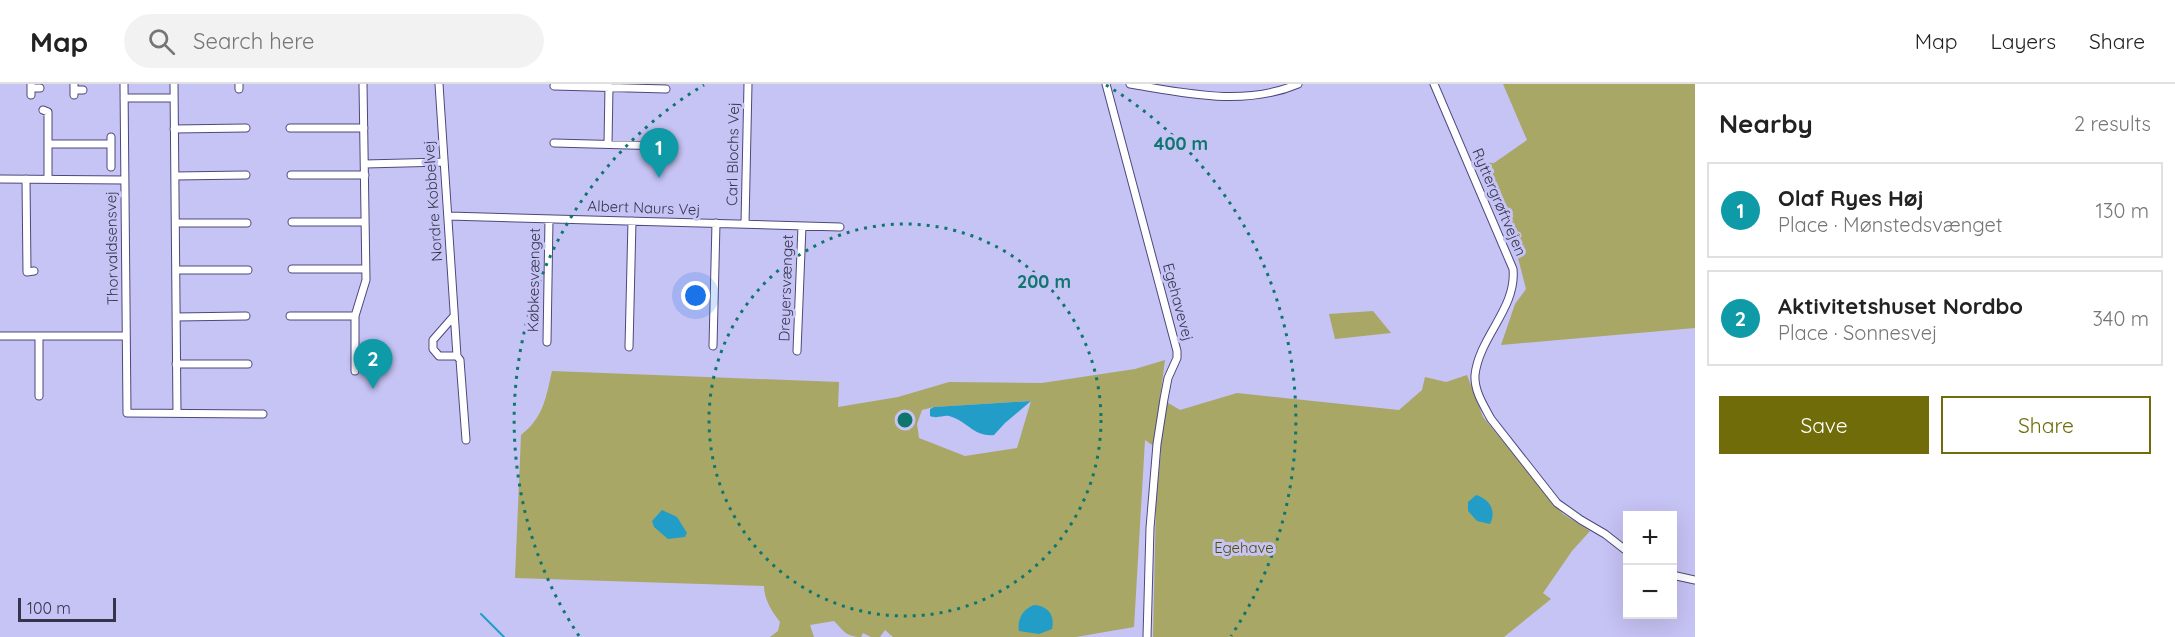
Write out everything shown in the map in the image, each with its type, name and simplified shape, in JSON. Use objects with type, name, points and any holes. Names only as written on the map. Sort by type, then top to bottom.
[{"type":"street","name":"Thorvaldsensvej","points":[[124,84],[127,412],[177,413]]},
{"type":"street","points":[[174,84],[177,413],[263,414]]},
{"type":"street","points":[[355,371],[355,316],[364,288],[365,269],[363,84]]},
{"type":"street","name":"Nordre Kobbelvej","points":[[439,84],[457,356],[460,360],[466,440]]},
{"type":"street","name":"Carl Blochs Vej","points":[[745,224],[748,84]]},
{"type":"street","name":"Egehavevej","points":[[1106,84],[1177,351],[1177,358],[1168,378],[1157,444],[1151,519],[1147,637]]},
{"type":"street","points":[[1130,84],[1177,92],[1239,97],[1262,95],[1298,84]]},
{"type":"street","name":"Ryttergrøftvejen","points":[[1434,84],[1513,269],[1512,288],[1475,376],[1482,404],[1491,419],[1557,502],[1623,548]]},
{"type":"street","points":[[554,86],[666,89]]},
{"type":"street","points":[[608,144],[609,86]]},
{"type":"street","points":[[31,89],[40,88]]},
{"type":"street","points":[[74,90],[83,90]]},
{"type":"street","points":[[124,98],[174,98]]},
{"type":"street","points":[[43,110],[48,112],[48,179]]},
{"type":"street","points":[[174,129],[246,128]]},
{"type":"street","points":[[290,128],[364,128]]},
{"type":"street","points":[[48,144],[111,141],[111,167]]},
{"type":"street","points":[[554,143],[666,146]]},
{"type":"street","points":[[365,164],[444,162]]},
{"type":"street","points":[[175,176],[246,175]]},
{"type":"street","points":[[291,175],[365,175]]},
{"type":"street","points":[[0,179],[125,180]]},
{"type":"street","points":[[26,179],[27,272],[34,272]]},
{"type":"street","name":"Albert Naurs Vej","points":[[448,216],[840,227]]},
{"type":"street","name":"Købkesvænget","points":[[547,342],[549,219]]},
{"type":"street","points":[[629,347],[633,221]]},
{"type":"street","points":[[292,222],[365,222]]},
{"type":"street","points":[[176,223],[247,223]]},
{"type":"street","points":[[713,346],[716,224]]},
{"type":"street","name":"Dreyersvænget","points":[[797,351],[802,226]]},
{"type":"street","points":[[292,269],[365,269]]},
{"type":"street","points":[[176,270],[248,270]]},
{"type":"street","points":[[176,317],[246,316]]},
{"type":"street","points":[[290,316],[355,316]]},
{"type":"street","points":[[300,316],[300,325]]},
{"type":"street","points":[[454,316],[433,340],[432,345],[434,352],[439,356],[457,356]]},
{"type":"street","points":[[0,336],[126,336]]},
{"type":"street","points":[[39,336],[39,396]]},
{"type":"street","points":[[176,364],[248,364]]},
{"type":"street","points":[[1677,576],[1695,580]]},
{"type":"green space","points":[[1503,84],[1695,84],[1695,328],[1501,345],[1515,304],[1526,289],[1518,258],[1474,162],[1494,163],[1527,140]]},
{"type":"green space","points":[[1373,311],[1391,333],[1335,339],[1329,314]]},
{"type":"green space","name":"Egehave","points":[[1165,360],[1160,398],[1180,410],[1237,393],[1399,410],[1422,390],[1425,377],[1446,382],[1467,375],[1483,417],[1563,514],[1590,531],[1572,551],[1543,593],[1551,599],[1504,637],[1153,637],[1156,502],[1161,451],[1145,440],[1134,627],[1076,637],[893,637],[885,630],[880,637],[871,637],[863,633],[861,637],[856,637],[848,634],[834,621],[810,625],[814,637],[770,637],[778,631],[780,622],[765,596],[764,586],[515,578],[521,435],[539,414],[546,398],[552,371],[839,382],[838,407],[898,397],[949,382],[1042,383],[1135,369]],"holes":[[[1031,401],[1017,448],[965,456],[919,438],[917,424],[922,410],[934,407]]]},
{"type":"water","points":[[1031,401],[994,435],[981,434],[956,418],[930,416],[930,409],[934,407]]},
{"type":"water","points":[[1476,495],[1485,499],[1492,510],[1490,524],[1477,521],[1468,511],[1468,502]]},
{"type":"water","points":[[662,510],[677,517],[687,533],[685,537],[668,539],[654,527],[652,521]]},
{"type":"water","points":[[1034,605],[1044,607],[1050,612],[1053,620],[1052,629],[1039,634],[1019,631],[1022,615]]},
{"type":"waterway","points":[[481,614],[504,637]]},
{"type":"place","name":"Olaf Ryes Høj","points":[[659,178]]},
{"type":"place","name":"Aktivitetshuset Nordbo","points":[[373,389]]}]
